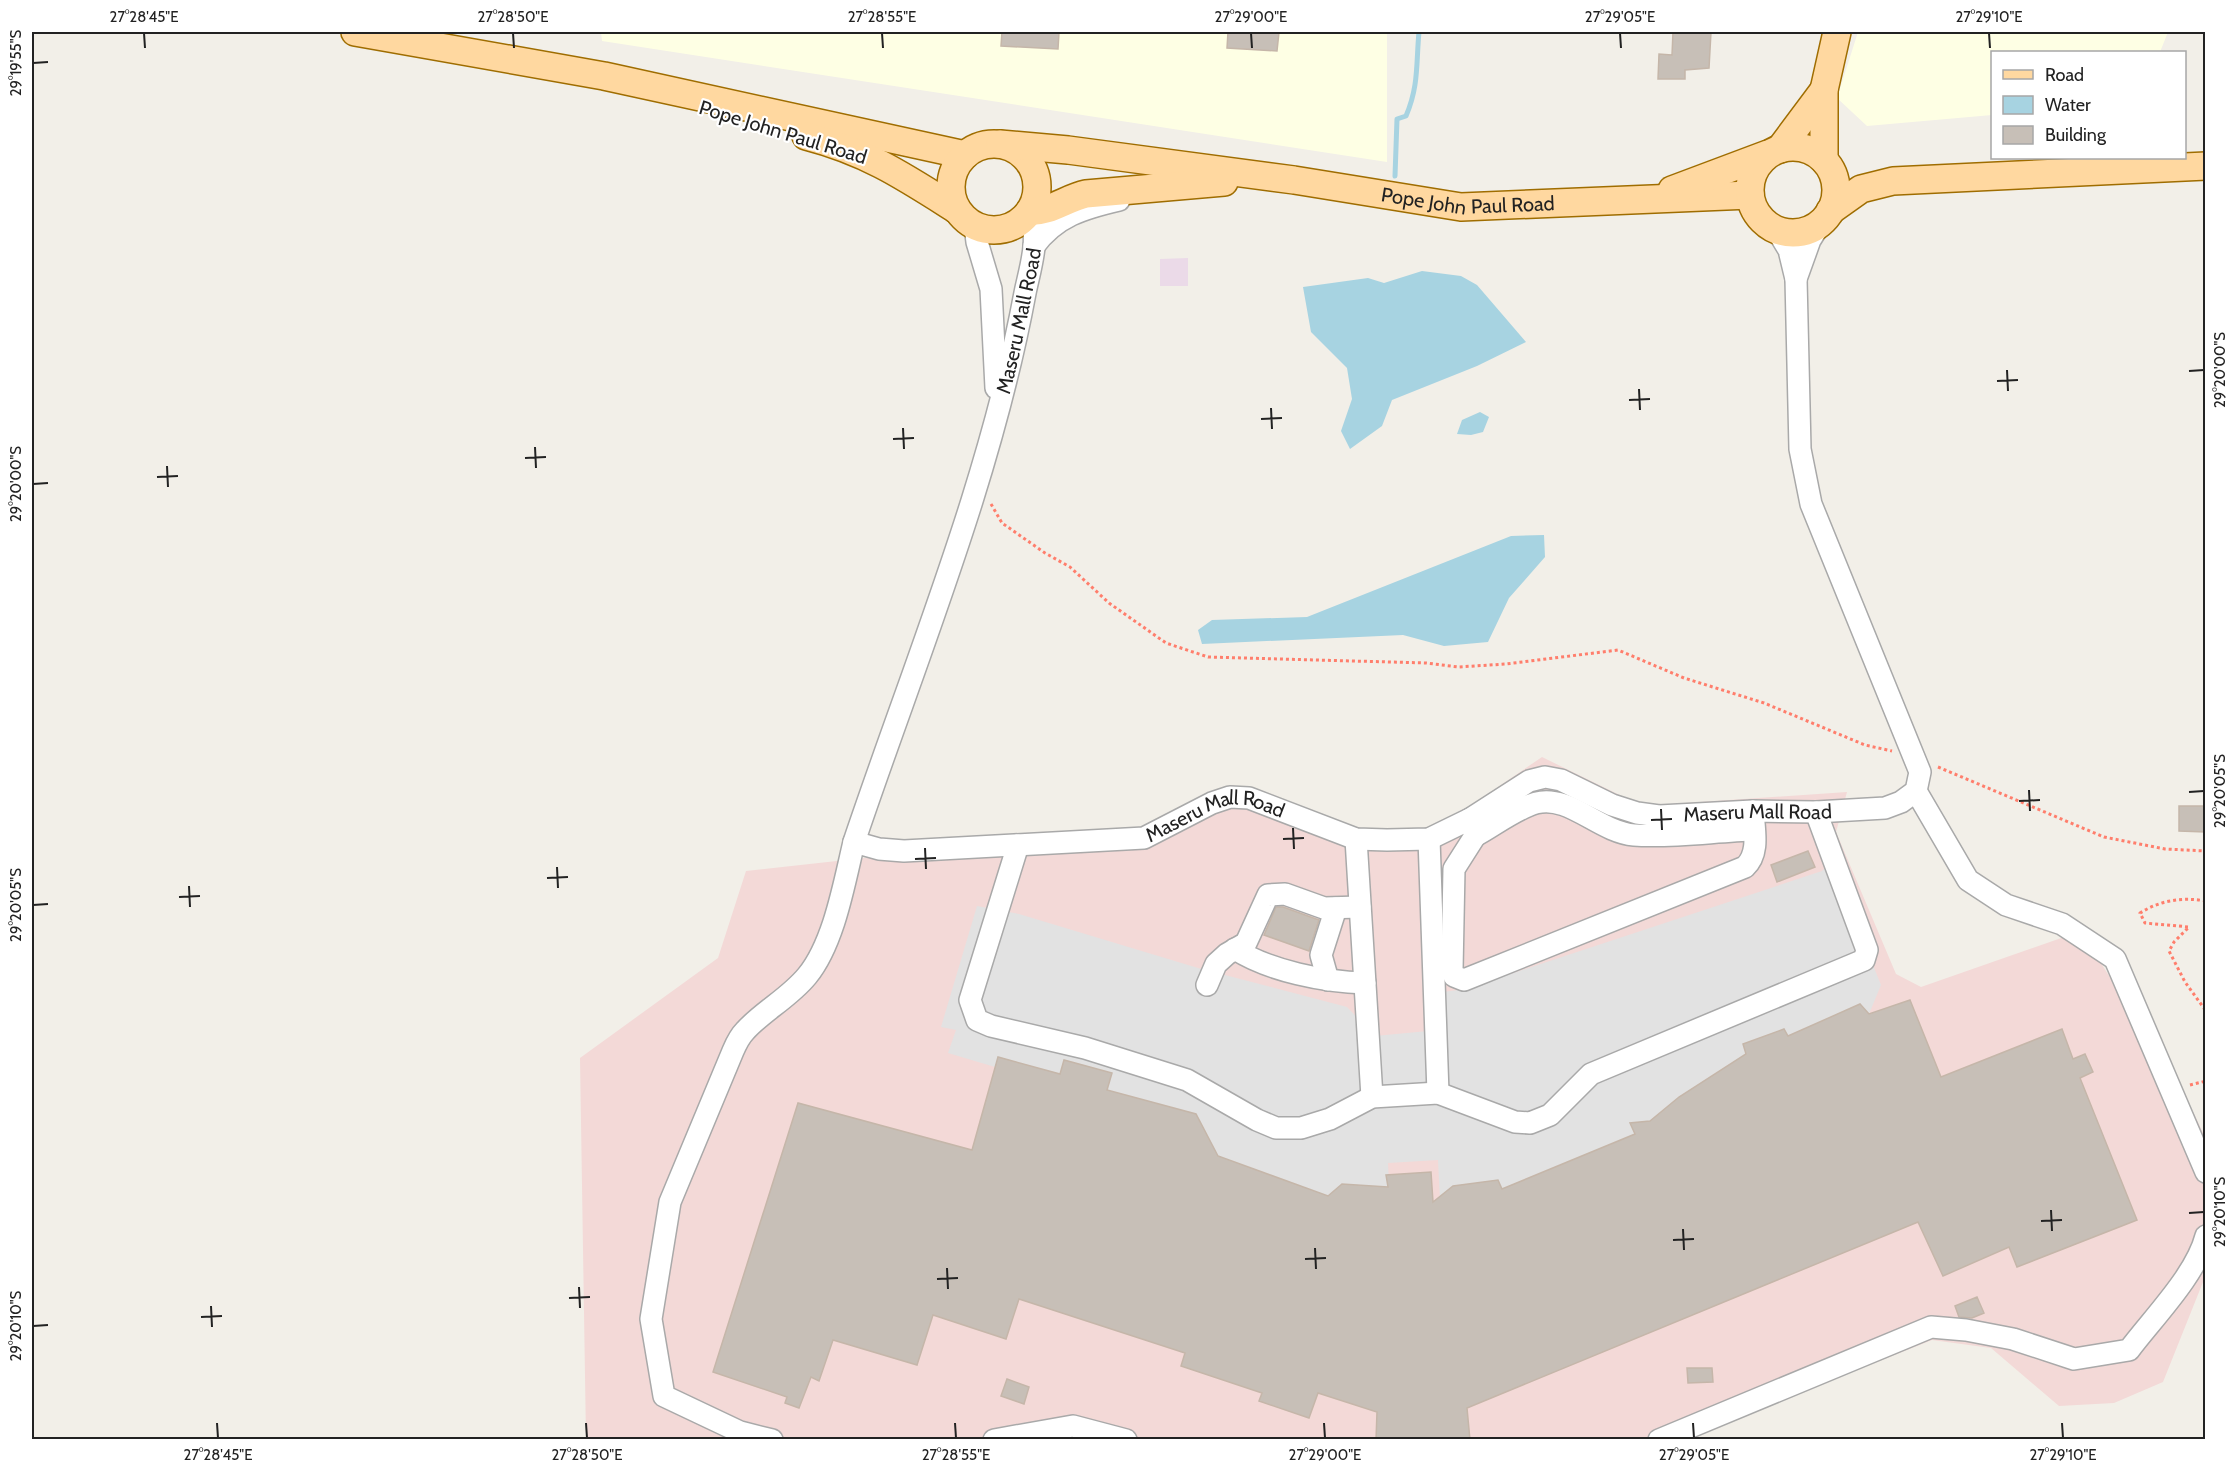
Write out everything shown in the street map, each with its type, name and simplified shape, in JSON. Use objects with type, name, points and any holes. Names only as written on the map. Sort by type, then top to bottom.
[{"type":"main road","name":"Pope John Paul Road","points":[[355,32],[634,82],[965,155]]},
{"type":"main road","points":[[1826,216],[1836,192],[1835,182],[1825,162],[1824,90],[1837,32]]},
{"type":"main road","name":"Pope John Paul Road","points":[[634,82],[683,103],[830,142],[860,153],[905,176],[966,218]]},
{"type":"main road","points":[[1824,90],[1776,151],[1754,171],[1750,195],[1753,208],[1772,228],[1785,232],[1798,232],[1826,216],[1861,189],[1893,181],[2205,166]]},
{"type":"main road","name":"Pope John Paul Road","points":[[1000,144],[1068,150],[1294,180],[1461,207],[1546,206],[1645,198],[1750,195]]},
{"type":"main road","points":[[1000,144],[1024,155],[1034,170],[1038,186],[1029,212],[1018,224],[1004,230],[989,230],[966,218],[951,194],[951,177],[965,155],[985,145],[1000,144]]},
{"type":"main road","points":[[1776,151],[1804,148],[1825,162],[1893,181]]},
{"type":"main road","name":"Pope John Paul Road","points":[[1645,198],[1690,184],[1776,151]]},
{"type":"main road","name":"Pope John Paul Road","points":[[1029,212],[1044,210],[1072,197],[1214,182],[1294,180]]},
{"type":"street","points":[[1034,246],[1043,233],[1061,219],[1081,210],[1135,197],[1144,189]]},
{"type":"street","name":"Maseru Mall Road","points":[[1029,212],[1034,223],[1034,246],[1017,335],[978,482],[854,842],[879,849],[904,851],[1144,838],[1230,796],[1249,798],[1356,839],[1430,838],[1472,827],[1529,782],[1545,777],[1561,780],[1612,805],[1637,813],[1753,820],[1815,812],[1885,808],[1901,802],[1916,791]]},
{"type":"street","points":[[1796,279],[1810,240],[1826,216]]},
{"type":"street","name":"Maseru Mall Road","points":[[966,218],[991,289],[997,383],[992,430]]},
{"type":"street","points":[[1772,228],[1780,235],[1789,250],[1796,279],[1800,450],[1811,504],[1920,772],[1916,791],[1968,880],[2006,905],[2062,924],[2115,959],[2205,1172]]},
{"type":"street","points":[[1018,845],[970,1000],[970,1006],[977,1020],[991,1026],[1085,1048],[1187,1080],[1257,1120],[1276,1128],[1301,1128],[1330,1119],[1372,1096],[1438,1093],[1515,1122],[1530,1124],[1542,1120],[1591,1074],[1861,963],[1867,950],[1815,812]]},
{"type":"street","points":[[1472,827],[1457,861],[1454,876],[1452,970],[1454,976],[1464,981],[1745,867],[1753,860],[1755,852],[1753,820]]},
{"type":"street","points":[[1430,838],[1438,1093]]},
{"type":"street","points":[[1356,839],[1372,1096]]},
{"type":"street","points":[[772,1440],[740,1432],[664,1396],[651,1319],[670,1202],[733,1051],[744,1031],[787,998],[808,975],[822,950],[833,920],[854,842]]},
{"type":"street","points":[[1207,985],[1216,964],[1246,943],[1268,895],[1286,894],[1324,908],[1360,907]]},
{"type":"street","points":[[1328,980],[1321,955],[1336,908]]},
{"type":"street","points":[[1235,949],[1246,956],[1328,980],[1365,983]]},
{"type":"street","points":[[1659,1440],[1931,1327],[1966,1330],[2013,1339],[2074,1359],[2128,1350],[2180,1285],[2203,1247],[2205,1236]]},
{"type":"street","points":[[994,1440],[1073,1426],[1126,1440]]},
{"type":"path","points":[[978,482],[1002,523],[1045,553],[1070,567],[1110,603],[1166,643],[1208,657],[1426,663],[1458,667],[1506,664],[1618,650],[1684,678],[1764,703],[1865,745],[1914,757],[2104,837],[2165,849],[2205,851]]},
{"type":"path","points":[[2205,901],[2186,898],[2154,904],[2140,913],[2145,923],[2189,927],[2174,942],[2169,951],[2185,982],[2205,1011]]},
{"type":"shaded area","points":[[601,32],[1387,32],[1387,162],[602,41]]},
{"type":"shaded area","points":[[1858,32],[2168,32],[2160,51],[1991,51],[1991,115],[1867,126],[1837,98]]},
{"type":"shaded area","points":[[1188,258],[1188,286],[1160,286],[1160,259]]},
{"type":"shaded area","points":[[1542,757],[1642,806],[1847,792],[1836,832],[1896,974],[1921,987],[2067,936],[2099,960],[2186,1097],[2205,1137],[2205,1277],[2163,1382],[2114,1403],[2059,1406],[1991,1348],[1932,1340],[1684,1439],[586,1439],[580,1058],[718,958],[746,871],[1044,838],[1146,835],[1232,785],[1359,835],[1429,834]]},
{"type":"shaded area","points":[[1831,861],[1881,985],[1869,1014],[1860,1004],[1788,1036],[1783,1029],[1743,1044],[1746,1054],[1679,1097],[1650,1121],[1631,1123],[1635,1134],[1502,1189],[1440,1200],[1438,1160],[1388,1163],[1390,1202],[1342,1184],[1328,1196],[1218,1156],[1196,1114],[1107,1090],[1064,1060],[1060,1074],[998,1057],[995,1067],[948,1053],[956,1030],[941,1027],[977,906],[1019,914],[1198,968],[1347,1007],[1375,1036],[1428,1031],[1443,992],[1465,989],[1822,871]]},
{"type":"water","points":[[1422,271],[1461,276],[1477,285],[1526,342],[1477,366],[1392,400],[1382,426],[1350,449],[1341,431],[1352,399],[1347,368],[1311,332],[1303,287],[1368,278],[1384,283]]},
{"type":"water","points":[[1480,412],[1489,417],[1483,432],[1471,435],[1457,434],[1462,420]]},
{"type":"water","points":[[1544,535],[1545,557],[1509,598],[1488,642],[1444,646],[1403,635],[1202,644],[1198,630],[1212,620],[1307,617],[1511,536]]},
{"type":"building","points":[[1002,32],[1059,32],[1058,49],[1001,46]]},
{"type":"building","points":[[1228,32],[1279,32],[1277,51],[1227,48]]},
{"type":"building","points":[[1673,32],[1711,32],[1709,68],[1685,70],[1685,79],[1658,79],[1659,54],[1672,55]]},
{"type":"building","points":[[2179,806],[2205,806],[2205,832],[2179,831]]},
{"type":"building","points":[[1808,851],[1815,867],[1777,882],[1771,865]]},
{"type":"building","points":[[1276,907],[1283,907],[1319,920],[1309,951],[1264,935]]},
{"type":"building","points":[[1910,1000],[1941,1077],[2062,1029],[2073,1059],[2085,1054],[2093,1072],[2080,1078],[2137,1220],[2017,1267],[2009,1247],[1943,1276],[1918,1222],[1467,1408],[1470,1440],[1376,1440],[1377,1412],[1318,1393],[1309,1418],[1259,1401],[1262,1393],[1181,1366],[1185,1353],[1019,1299],[1006,1339],[933,1315],[917,1365],[833,1340],[819,1381],[811,1377],[799,1408],[785,1403],[787,1397],[713,1372],[798,1103],[972,1150],[998,1057],[1060,1074],[1064,1060],[1112,1073],[1107,1090],[1196,1114],[1218,1156],[1328,1196],[1342,1184],[1388,1187],[1386,1175],[1431,1172],[1433,1202],[1453,1186],[1498,1180],[1502,1189],[1635,1134],[1630,1123],[1650,1121],[1679,1097],[1746,1054],[1743,1044],[1784,1029],[1788,1036],[1860,1004],[1869,1014]]},
{"type":"building","points":[[1977,1297],[1984,1313],[1972,1318],[1959,1317],[1955,1306]]},
{"type":"building","points":[[1687,1368],[1712,1368],[1713,1382],[1688,1383]]},
{"type":"building","points":[[1007,1379],[1029,1387],[1024,1404],[1001,1396]]},
{"type":"waterway","points":[[1395,176],[1397,119],[1406,116],[1413,95],[1419,32]]}]
